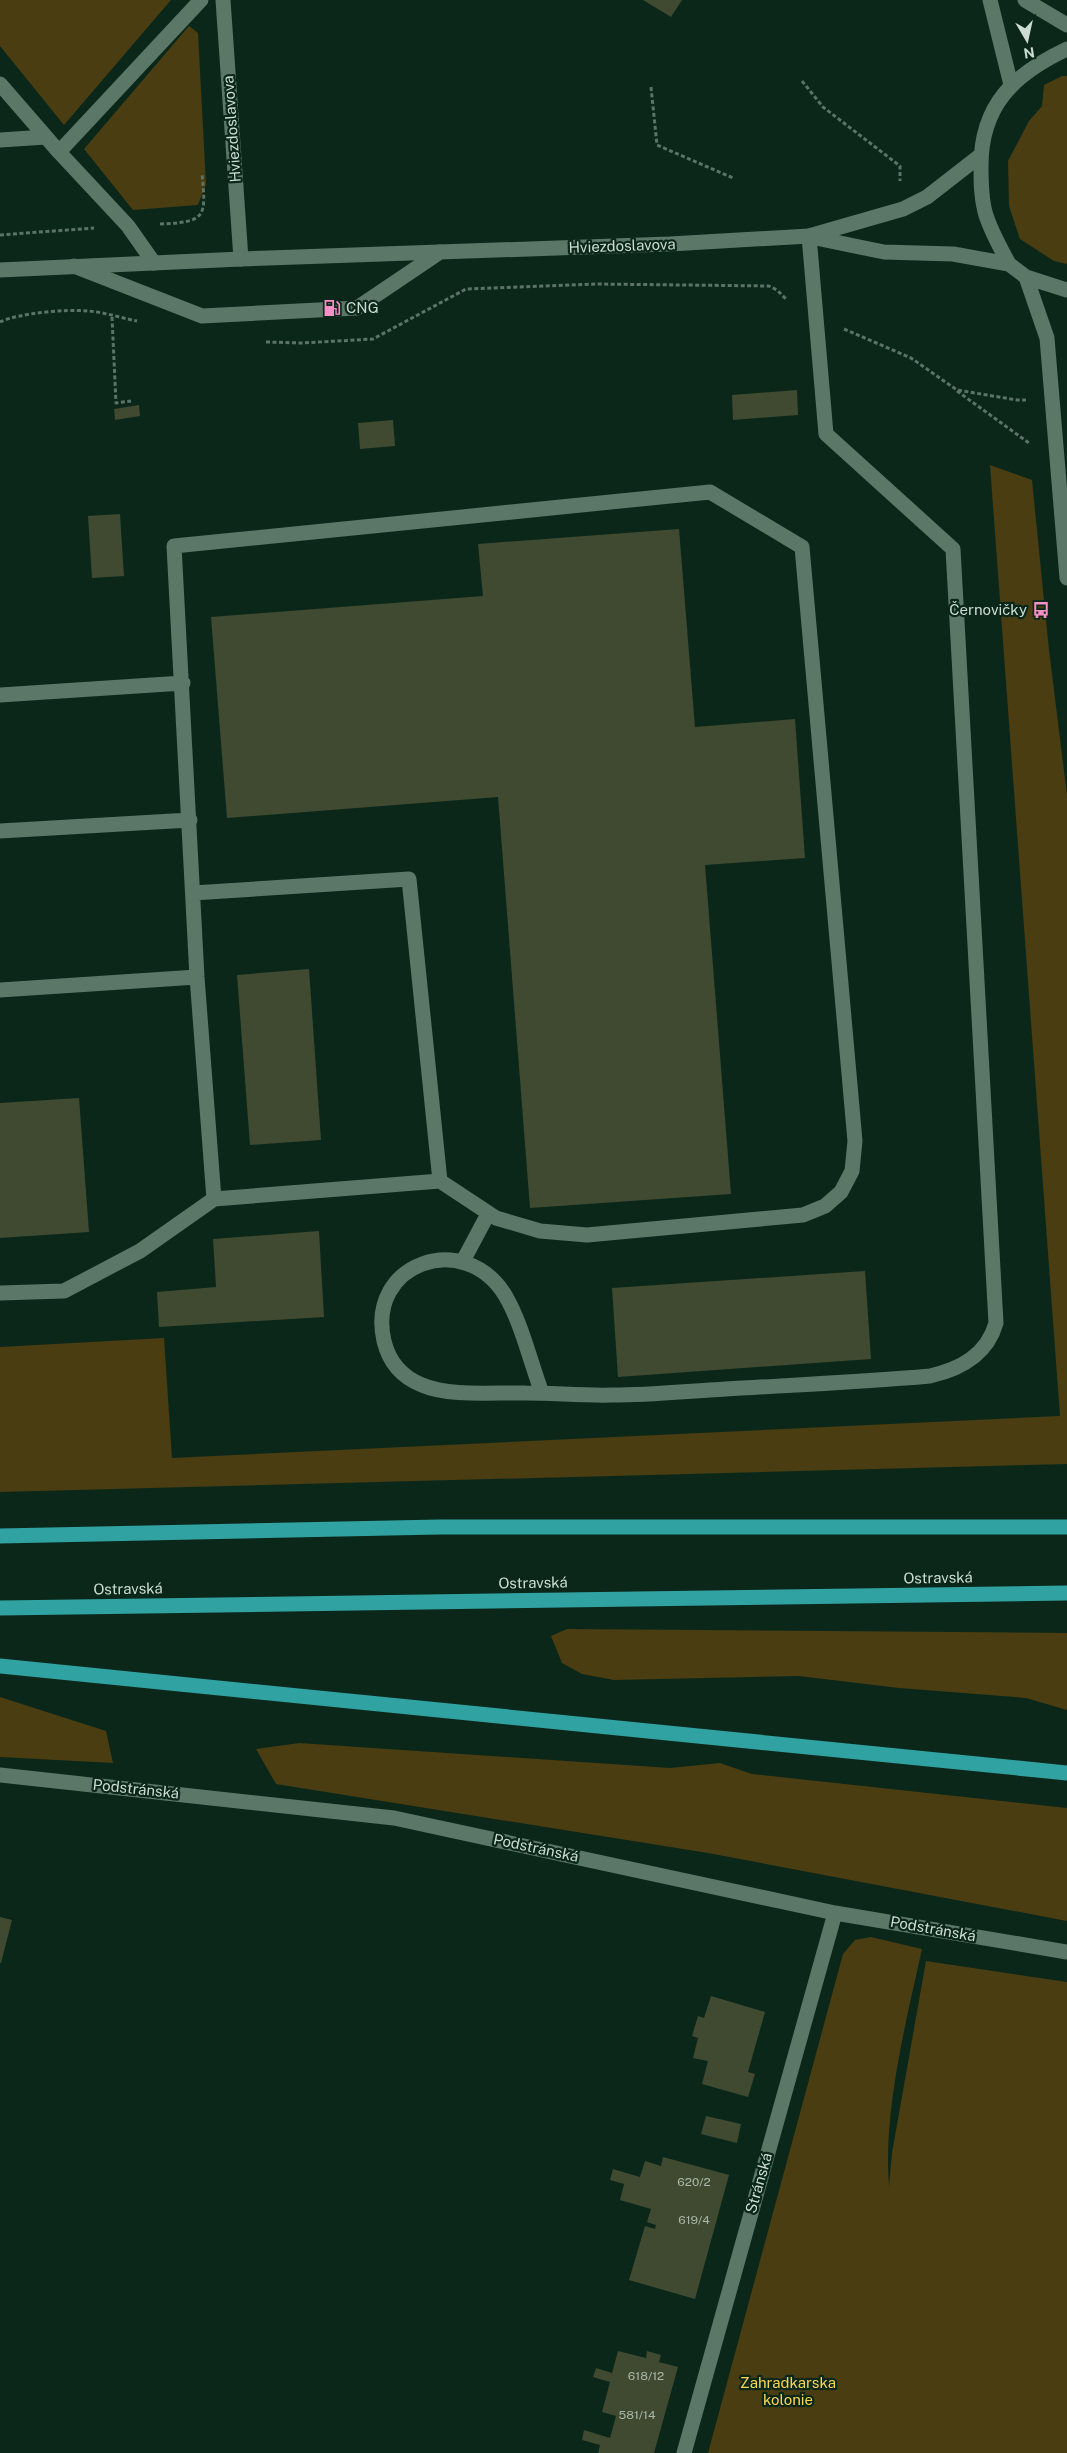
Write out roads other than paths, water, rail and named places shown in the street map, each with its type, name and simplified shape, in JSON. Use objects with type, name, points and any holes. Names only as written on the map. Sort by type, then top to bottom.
[{"type":"highway","points":[[0,1536],[440,1527],[1067,1526]]},
{"type":"highway","name":"Ostravská","points":[[0,1608],[1067,1593]]},
{"type":"highway","points":[[0,1666],[1067,1773]]},
{"type":"street","points":[[59,152],[201,0]]},
{"type":"street","name":"Hviezdoslavova","points":[[223,0],[241,259]]},
{"type":"street","points":[[990,0],[1011,85]]},
{"type":"street","points":[[1025,0],[1067,25]]},
{"type":"street","points":[[1067,48],[1044,60],[1011,85],[999,99],[989,117],[984,133],[981,155],[981,190],[985,212],[1009,264],[1026,277],[1067,290]]},
{"type":"street","points":[[0,84],[59,152],[128,226],[154,263]]},
{"type":"street","points":[[0,140],[46,137]]},
{"type":"street","name":"Hviezdoslavova","points":[[0,270],[241,259],[670,244],[809,236],[903,209],[928,198],[981,155]]},
{"type":"street","points":[[542,1393],[516,1318],[504,1294],[485,1272],[463,1261],[436,1260],[416,1266],[402,1275],[392,1287],[383,1304],[381,1327],[390,1358],[399,1372],[427,1388],[444,1391],[612,1395],[930,1376],[952,1371],[969,1361],[986,1346],[996,1323],[952,549],[826,434],[809,236],[884,252],[953,254],[1009,264]]},
{"type":"street","points":[[72,266],[202,316],[357,308],[440,252]]},
{"type":"street","points":[[1026,277],[1047,338],[1067,578]]},
{"type":"street","points":[[0,1293],[64,1291],[140,1251],[214,1199],[440,1181],[496,1218],[540,1230],[587,1235],[767,1220],[803,1215],[825,1206],[841,1192],[852,1171],[855,1141],[802,547],[710,492],[174,546],[197,977],[214,1199]]},
{"type":"street","points":[[0,696],[182,683]]},
{"type":"street","points":[[0,831],[190,820]]},
{"type":"street","points":[[193,893],[409,879],[440,1181]]},
{"type":"street","points":[[0,990],[197,977]]},
{"type":"street","points":[[463,1261],[488,1214]]},
{"type":"street","name":"Podstránská","points":[[0,1775],[394,1818],[835,1913],[1067,1952]]},
{"type":"street","name":"Stránská","points":[[684,2453],[835,1913]]},
{"type":"place","name":"CNG","points":[[332,308]]},
{"type":"place","name":"Černovičky","points":[[1041,610]]},
{"type":"park label","name":"Zahradkarska kolonie","points":[[788,2392]]}]
